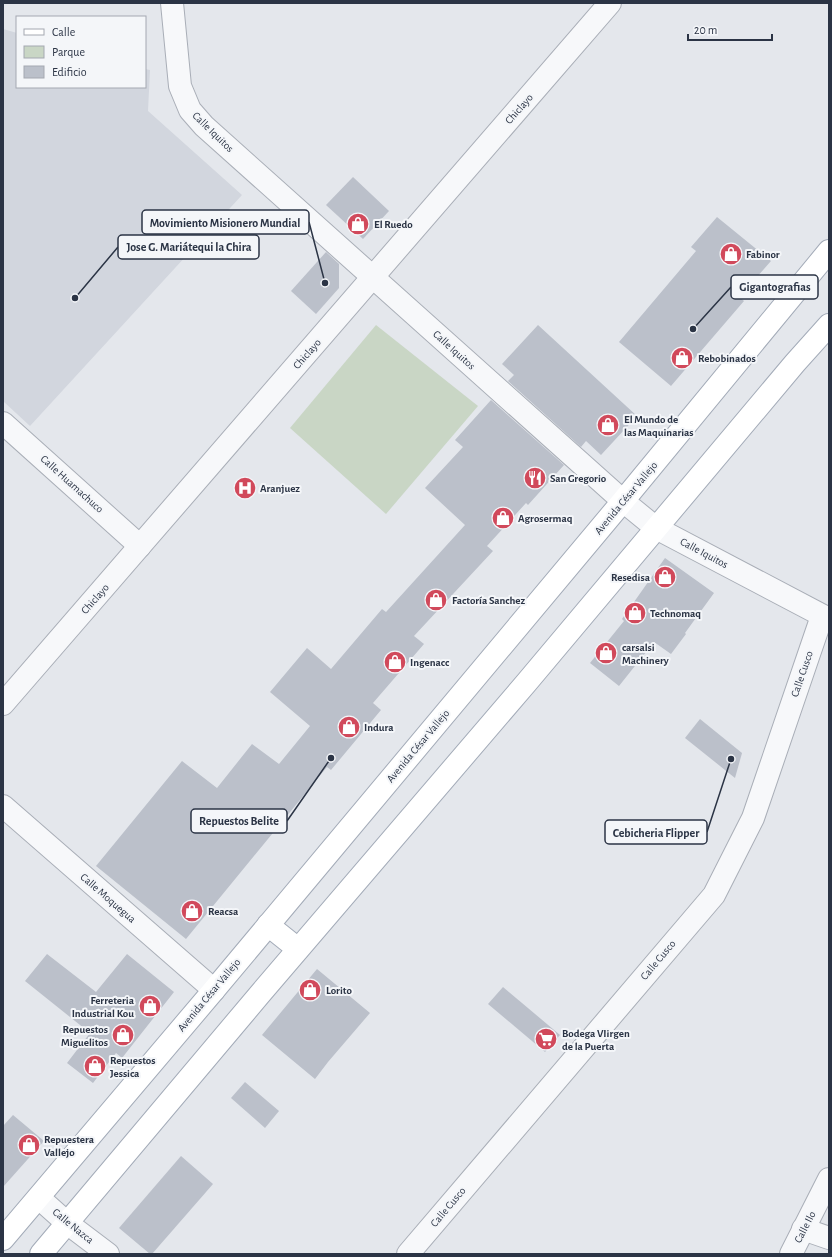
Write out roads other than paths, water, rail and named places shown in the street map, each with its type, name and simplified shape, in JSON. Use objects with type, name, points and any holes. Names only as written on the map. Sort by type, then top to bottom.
[{"type":"main road","name":"Avenida César Vallejo","points":[[3,1240],[623,501],[829,251]]},
{"type":"main road","points":[[41,1254],[527,682],[795,363],[829,325]]},
{"type":"main road","points":[[268,925],[298,950]]},
{"type":"street","name":"Calle Iquitos","points":[[172,3],[180,86],[190,110],[204,126],[623,501],[656,528],[826,617]]},
{"type":"street","name":"Chiclayo","points":[[3,704],[610,3]]},
{"type":"street","name":"Calle Huamachuco","points":[[3,423],[140,546]]},
{"type":"street","name":"Calle Cusco","points":[[408,1254],[714,895],[753,818],[826,617]]},
{"type":"street","name":"Calle Moquegua","points":[[3,806],[214,990]]},
{"type":"street","name":"Calle Ilo","points":[[791,1254],[829,1179]]},
{"type":"street","name":"Calle Nazca","points":[[39,1198],[108,1254]]},
{"type":"street","points":[[803,1230],[829,1238]]},
{"type":"place","name":"El Ruedo","points":[[358,224]]},
{"type":"place","name":"Fabinor","points":[[731,254]]},
{"type":"place","name":"Movimiento Misionero Mundial","points":[[325,283]]},
{"type":"place","name":"Jose G. Mariátequi la Chira","points":[[75,298]]},
{"type":"place","name":"Gigantografias","points":[[693,329]]},
{"type":"place","name":"Rebobinados","points":[[682,358]]},
{"type":"place","name":"El Mundo de las Maquinarias","points":[[608,425]]},
{"type":"place","name":"San Gregorio","points":[[535,478]]},
{"type":"place","name":"Aranjuez","points":[[245,488]]},
{"type":"place","name":"Agrosermaq","points":[[503,518]]},
{"type":"place","name":"Resedisa","points":[[665,577]]},
{"type":"place","name":"Factoría Sanchez","points":[[436,600]]},
{"type":"place","name":"Technomaq","points":[[635,613]]},
{"type":"place","name":"carsalsi Machinery","points":[[606,653]]},
{"type":"place","name":"Ingenacc","points":[[395,662]]},
{"type":"place","name":"Indura","points":[[349,727]]},
{"type":"place","name":"Repuestos Belite","points":[[331,758]]},
{"type":"place","name":"Cebicheria Flipper","points":[[731,759]]},
{"type":"place","name":"Reacsa","points":[[192,911]]},
{"type":"place","name":"Lorito","points":[[310,990]]},
{"type":"place","name":"Ferreteria Industrial Kou","points":[[150,1006]]},
{"type":"place","name":"Repuestos Miguelitos","points":[[123,1035]]},
{"type":"place","name":"Bodega VIirgen de la Puerta","points":[[546,1039]]},
{"type":"place","name":"Repuestos Jessica","points":[[95,1066]]},
{"type":"place","name":"Repuestera Vallejo","points":[[29,1145]]}]
